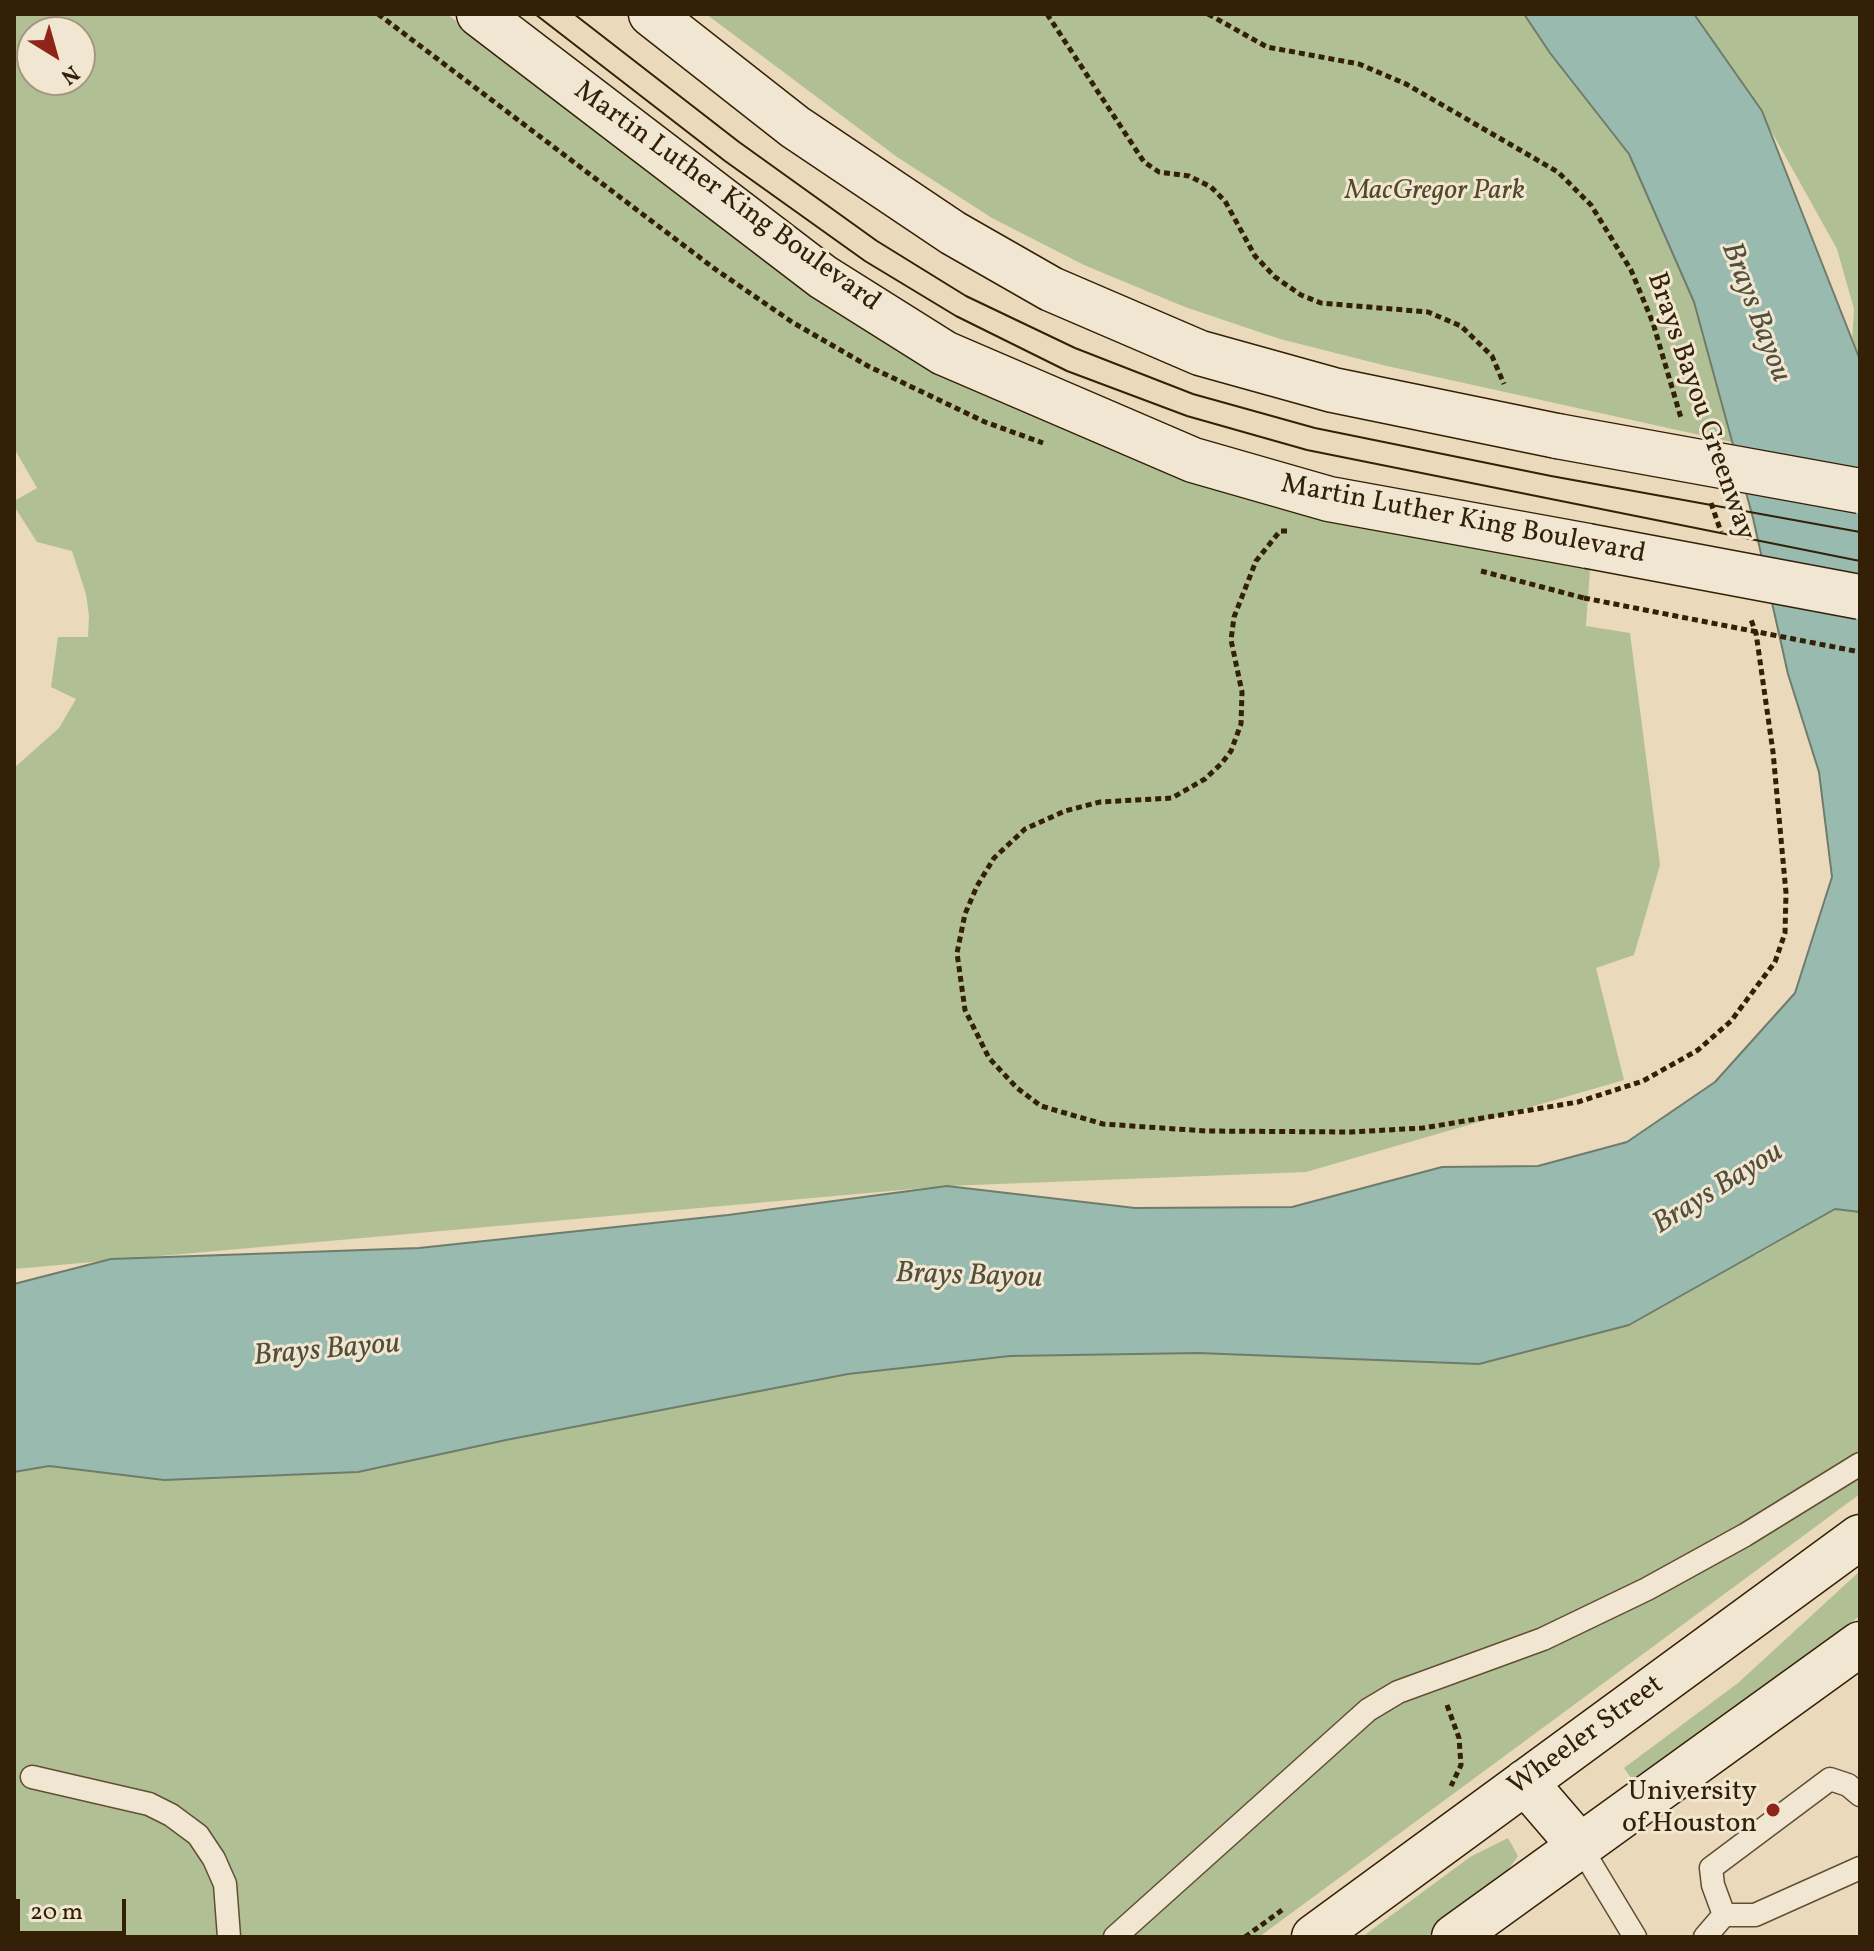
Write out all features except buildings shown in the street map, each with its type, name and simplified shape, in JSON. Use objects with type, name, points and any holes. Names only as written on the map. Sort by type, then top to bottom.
[{"type":"main road","name":"Martin Luther King Boulevard","points":[[479,14],[823,277],[944,353],[1193,460],[1329,499],[1860,597]]},
{"type":"main road","points":[[651,14],[795,127],[953,233],[1051,289],[1200,353],[1333,390],[1540,433],[1860,491]]},
{"type":"main road","name":"Wheeler Street","points":[[1304,1919],[1525,1782],[1860,1537]]},
{"type":"main road","points":[[1454,1937],[1860,1644]]},
{"type":"main road","points":[[1525,1782],[1580,1846]]},
{"type":"lane","points":[[1115,1937],[1368,1710],[1398,1692],[1543,1639],[1647,1589],[1745,1535],[1860,1464]]},
{"type":"lane","points":[[32,1777],[149,1804],[171,1815],[198,1835],[214,1859],[225,1884],[229,1937]]},
{"type":"lane","points":[[1724,1915],[1713,1885],[1711,1868],[1830,1779],[1848,1785],[1860,1795]]},
{"type":"lane","points":[[1580,1846],[1600,1874],[1635,1937]]},
{"type":"lane","points":[[1705,1937],[1724,1915],[1755,1915],[1860,1868]]},
{"type":"path","points":[[1047,14],[1144,162],[1159,172],[1189,176],[1211,187],[1225,201],[1255,256],[1275,277],[1301,295],[1321,303],[1428,312],[1461,326],[1492,356],[1540,433]]},
{"type":"path","name":"Brays Bayou Greenway","points":[[1208,14],[1267,47],[1359,64],[1406,84],[1558,172],[1591,205],[1631,270],[1653,323],[1684,424]]},
{"type":"path","name":"Brays Bayou Greenway","points":[[1709,499],[1725,543]]},
{"type":"path","points":[[1293,531],[1280,531],[1256,561],[1234,617],[1231,640],[1242,692],[1241,724],[1231,751],[1222,763],[1205,779],[1172,798],[1100,802],[1065,811],[1025,829],[994,858],[977,886],[965,914],[957,953],[962,1002],[978,1043],[989,1058],[1017,1088],[1041,1106],[1103,1124],[1206,1131],[1280,1133],[1423,1128],[1578,1102],[1643,1081],[1698,1050],[1731,1021],[1775,962],[1785,933],[1786,893],[1773,752],[1756,633],[1746,603]]},
{"type":"path","points":[[1468,568],[1584,598],[1860,652]]},
{"type":"path","points":[[1437,1680],[1459,1738],[1461,1765],[1450,1787]]},
{"type":"path","points":[[1245,1937],[1304,1919]]},
{"type":"green space","points":[[14,14],[447,14],[843,315],[1018,410],[1205,484],[1367,526],[1590,569],[1586,626],[1630,633],[1660,865],[1634,955],[1596,968],[1624,1080],[1306,1172],[947,1186],[14,1269],[14,768],[59,728],[76,699],[51,687],[58,637],[88,637],[89,616],[86,594],[72,551],[37,542],[14,506],[14,501],[37,488],[14,448]]},
{"type":"green space","name":"MacGregor Park","points":[[706,14],[1532,14],[1629,154],[1694,302],[1736,443],[1387,366],[1280,339],[1185,307],[1084,265],[992,218],[897,157]]},
{"type":"green space","points":[[1695,14],[1860,14],[1860,398],[1852,342],[1854,309],[1837,249],[1774,136]]},
{"type":"green space","points":[[1835,1209],[1860,1212],[1860,1494],[1259,1937],[14,1937],[14,1472],[49,1466],[164,1480],[358,1472],[848,1374],[1010,1356],[1198,1353],[1756,1255]]},
{"type":"green space","points":[[1860,1571],[1860,1616],[1634,1782],[1624,1768],[1738,1683]]},
{"type":"green space","points":[[1508,1838],[1518,1856],[1502,1878],[1426,1937],[1362,1937],[1470,1857]]},
{"type":"water","name":"Brays Bayou","points":[[1524,14],[1694,14],[1762,111],[1860,360],[1860,1212],[1835,1209],[1629,1325],[1479,1364],[1198,1353],[1010,1356],[848,1374],[358,1472],[164,1480],[49,1466],[14,1472],[14,1284],[111,1259],[419,1248],[728,1215],[947,1186],[1135,1208],[1292,1207],[1442,1167],[1538,1166],[1627,1142],[1715,1082],[1795,993],[1832,877],[1819,772],[1788,674],[1753,518],[1694,302],[1629,154],[1550,53]]},
{"type":"tram line","points":[[535,14],[725,161],[865,261],[956,316],[1067,371],[1187,416],[1307,450],[1860,561]]},
{"type":"tram line","points":[[574,14],[739,142],[877,241],[966,296],[1075,348],[1193,394],[1315,428],[1551,476],[1860,532]]},
{"type":"place","name":"University of Houston","points":[[1773,1810]]}]
